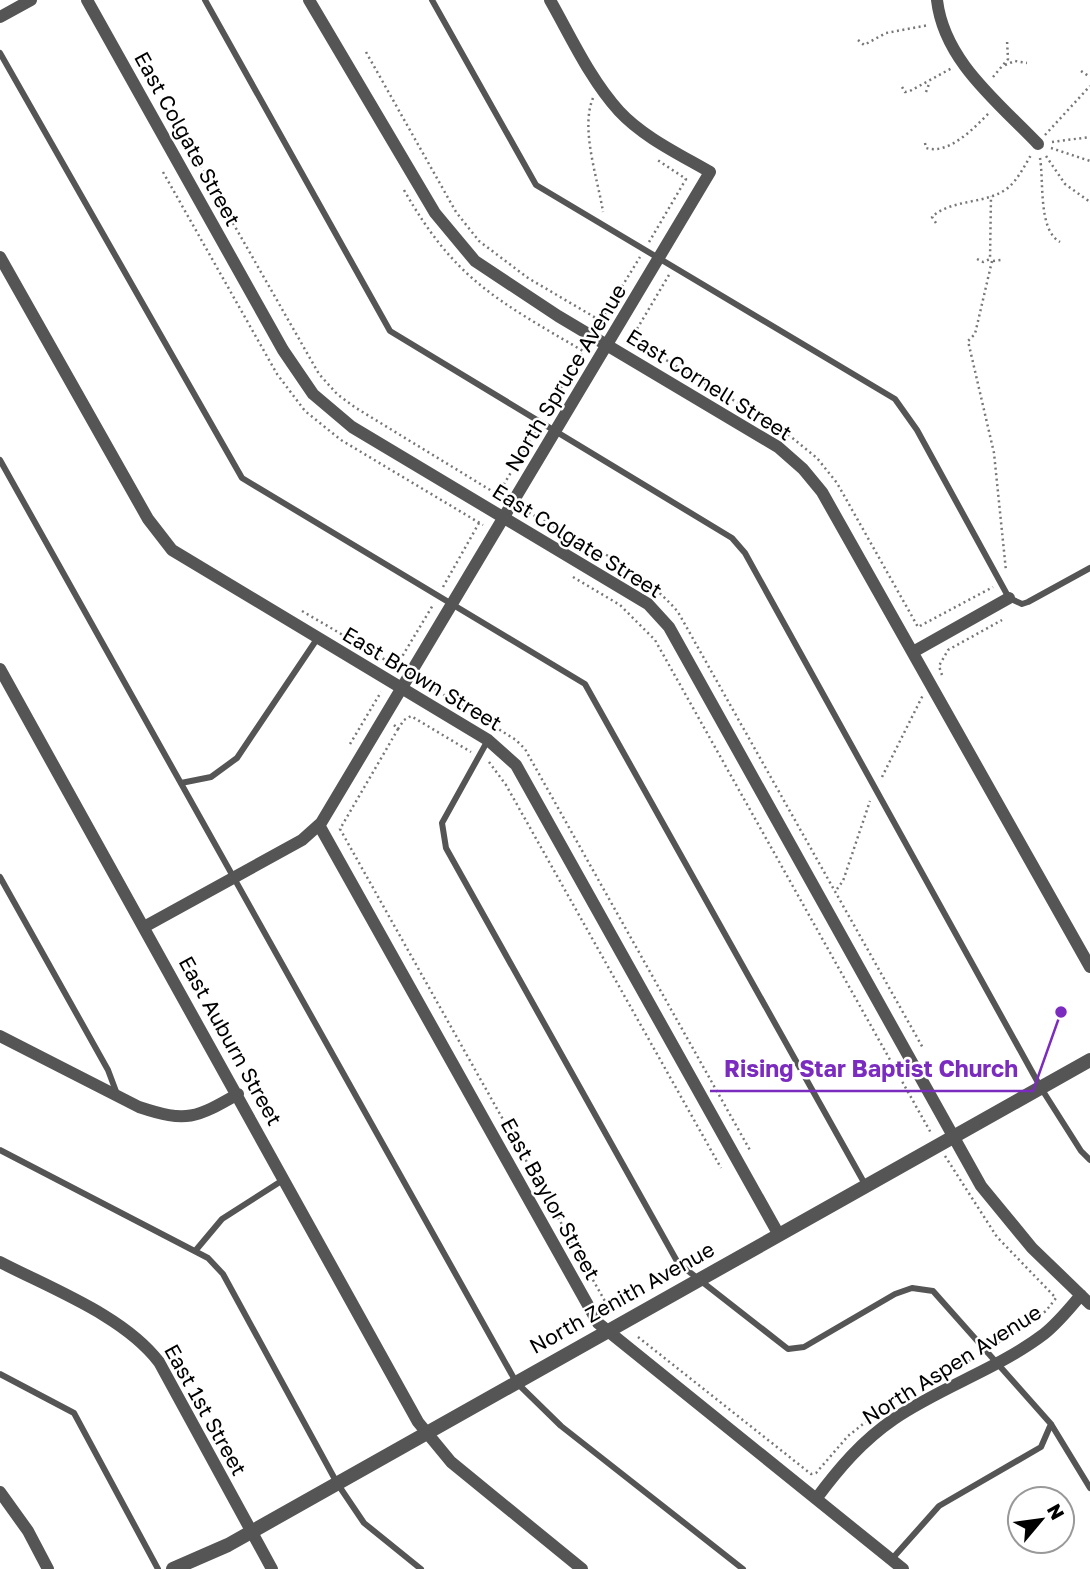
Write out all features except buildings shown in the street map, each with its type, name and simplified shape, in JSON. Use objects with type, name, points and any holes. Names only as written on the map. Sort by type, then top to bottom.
[{"type":"street","points":[[0,17],[31,0]]},
{"type":"street","name":"East Colgate Street","points":[[87,0],[283,350],[313,394],[352,427],[648,604],[669,627],[981,1186],[1008,1221],[1085,1300]]},
{"type":"street","name":"East Cornell Street","points":[[309,0],[435,213],[459,245],[496,278],[778,447],[803,469],[822,492],[1090,967]]},
{"type":"street","points":[[550,0],[599,84]]},
{"type":"street","points":[[937,0],[939,22],[961,61],[1038,144]]},
{"type":"street","name":"North Spruce Avenue","points":[[144,927],[302,840],[319,825],[386,719],[710,172],[641,130],[620,112],[599,84]]},
{"type":"street","name":"East Brown Street","points":[[0,257],[162,539],[188,562],[505,752],[530,788],[779,1235]]},
{"type":"street","points":[[913,652],[1009,598]]},
{"type":"street","name":"East Auburn Street","points":[[0,669],[426,1432],[451,1462],[582,1569]]},
{"type":"street","name":"East Baylor Street","points":[[319,825],[590,1312],[612,1327],[903,1569]]},
{"type":"street","points":[[0,1036],[117,1096],[163,1115],[194,1117],[238,1094]]},
{"type":"street","name":"North Zenith Avenue","points":[[173,1569],[251,1532],[1090,1060]]},
{"type":"street","name":"East 1st Street","points":[[0,1262],[117,1324],[145,1344],[159,1362],[251,1532]]},
{"type":"street","name":"North Aspen Avenue","points":[[816,1499],[850,1455],[873,1435],[925,1400],[1045,1333],[1085,1300]]},
{"type":"street","points":[[0,1492],[17,1513],[48,1569]]},
{"type":"street","points":[[251,1532],[272,1569]]},
{"type":"lane","points":[[205,0],[390,331],[732,538],[745,553],[1041,1088],[1081,1151],[1090,1160]]},
{"type":"lane","points":[[432,0],[536,185],[895,399],[917,430],[1009,598],[1022,604],[1028,602],[1090,568]]},
{"type":"lane","points":[[0,53],[242,478],[585,684],[866,1185]]},
{"type":"lane","points":[[0,460],[516,1382],[561,1426],[743,1569]]},
{"type":"lane","points":[[181,783],[211,777],[237,758],[317,639]]},
{"type":"lane","points":[[488,740],[442,823],[446,848],[678,1263],[788,1349],[804,1347],[912,1288],[933,1291],[1051,1424],[1090,1488]]},
{"type":"lane","points":[[0,877],[108,1070],[117,1096]]},
{"type":"lane","points":[[0,1150],[195,1250],[223,1274],[338,1483],[364,1523],[421,1569]]},
{"type":"lane","points":[[195,1250],[222,1219],[285,1178]]},
{"type":"lane","points":[[0,1374],[74,1413],[158,1569]]},
{"type":"lane","points":[[891,1560],[939,1506],[1041,1447],[1051,1424]]},
{"type":"path","points":[[858,40],[864,45],[886,33],[920,29],[939,22]]},
{"type":"path","points":[[886,33],[888,38]]},
{"type":"path","points":[[1005,65],[1009,54],[1007,40]]},
{"type":"path","points":[[366,52],[456,212],[479,241],[498,257],[601,321],[686,179],[656,159]]},
{"type":"path","points":[[902,88],[907,93],[929,84],[961,61]]},
{"type":"path","points":[[982,86],[1005,65],[1015,61],[1027,63]]},
{"type":"path","points":[[1081,71],[1090,77]]},
{"type":"path","points":[[599,84],[589,107],[588,127],[598,174],[602,225]]},
{"type":"path","points":[[926,92],[929,84]]},
{"type":"path","points":[[936,223],[932,217],[934,214],[991,196],[1013,183],[1038,144],[1074,100],[1090,86]]},
{"type":"path","points":[[925,144],[928,150],[965,136],[998,103]]},
{"type":"path","points":[[184,137],[244,244]]},
{"type":"path","points":[[1038,144],[1090,137]]},
{"type":"path","points":[[1038,144],[1090,161]]},
{"type":"path","points":[[1038,144],[1065,184],[1090,202]]},
{"type":"path","points":[[1038,144],[1045,190],[1045,218],[1050,238],[1060,242]]},
{"type":"path","points":[[942,146],[942,153]]},
{"type":"path","points":[[163,172],[277,374],[305,411],[341,440],[479,523],[498,531]]},
{"type":"path","points":[[991,196],[991,260],[975,334],[968,341],[994,453],[1006,571]]},
{"type":"path","points":[[953,202],[956,207]]},
{"type":"path","points":[[977,258],[983,262],[1001,260]]},
{"type":"path","points":[[498,494],[541,421]]},
{"type":"path","points":[[350,744],[479,523]]},
{"type":"path","points":[[570,575],[620,605],[655,640],[966,1194],[997,1237],[1056,1298],[1046,1311],[987,1351],[952,1370]]},
{"type":"path","points":[[296,607],[516,740],[525,749],[751,1152]]},
{"type":"path","points":[[942,675],[939,666],[948,650],[1002,620]]},
{"type":"path","points":[[371,710],[398,729]]},
{"type":"path","points":[[721,1168],[499,773],[479,756],[411,716],[404,720],[340,829],[612,1327],[646,1342],[811,1474],[816,1473],[848,1436],[882,1410]]},
{"type":"path","points":[[793,815],[923,1048]]},
{"type":"place","name":"Rising Star Baptist Church","points":[[1061,1012]]}]
